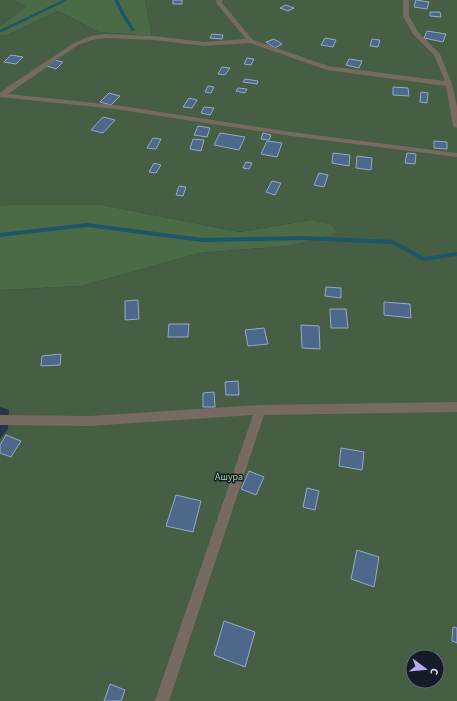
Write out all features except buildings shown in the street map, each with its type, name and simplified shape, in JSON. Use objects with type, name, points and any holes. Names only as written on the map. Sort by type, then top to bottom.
[{"type":"street","points":[[219,0],[219,3],[251,41]]},
{"type":"street","points":[[406,0],[406,16],[415,33],[437,54],[449,84],[457,126]]},
{"type":"street","points":[[1,95],[76,44],[91,38],[105,36],[154,38],[204,44],[251,41],[327,68],[449,84]]},
{"type":"street","points":[[1,95],[115,107],[291,134],[457,156]]},
{"type":"street","points":[[0,420],[90,421],[260,410],[457,407]]},
{"type":"street","points":[[162,701],[260,410]]},
{"type":"green space","points":[[0,0],[12,0],[28,6],[0,26]]},
{"type":"green space","points":[[12,0],[145,0],[152,36],[99,32],[58,11],[5,36],[0,35],[0,26],[27,6]]},
{"type":"green space","name":"Ашура","points":[[145,0],[457,0],[457,701],[0,701],[0,439],[8,429],[9,410],[0,407],[0,290],[81,286],[200,253],[288,246],[310,220],[240,232],[102,205],[0,206],[0,35],[5,36],[58,11],[99,32],[152,36]]},
{"type":"green space","points":[[102,205],[240,232],[310,220],[331,225],[337,233],[288,246],[200,253],[81,286],[0,290],[0,206]]},
{"type":"waterway","points":[[1,31],[66,0]]},
{"type":"waterway","points":[[116,0],[133,30]]},
{"type":"waterway","points":[[0,235],[87,225],[202,240],[303,238],[393,242],[423,259],[457,254]]}]
